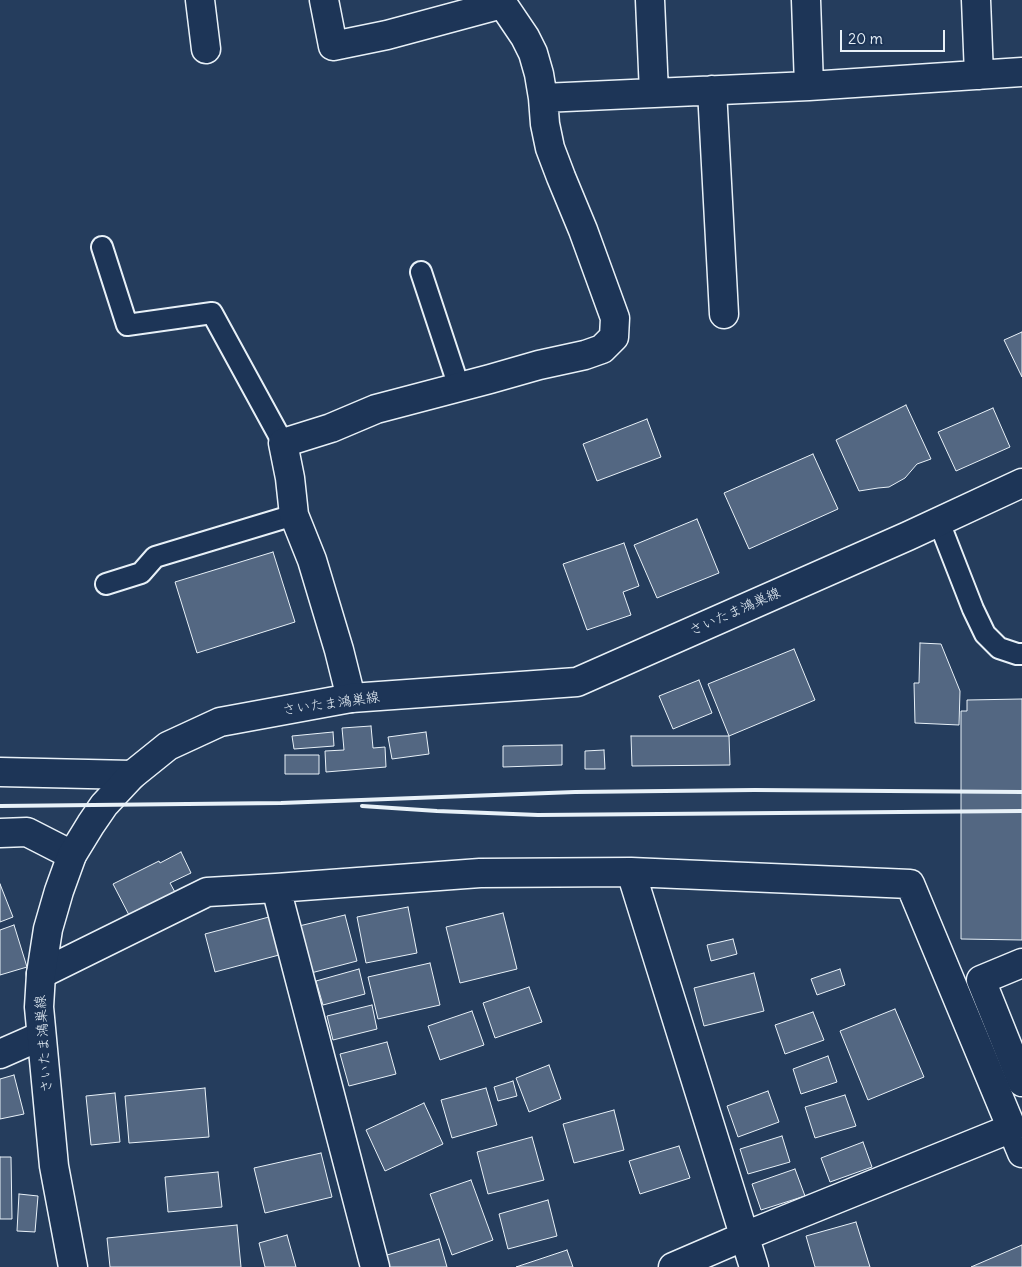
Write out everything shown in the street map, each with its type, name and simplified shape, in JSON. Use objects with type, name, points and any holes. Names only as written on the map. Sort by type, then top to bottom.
[{"type":"street","points":[[200,0],[206,49]]},
{"type":"street","points":[[324,0],[333,46],[396,32],[501,2],[521,31],[533,53],[539,74],[550,148],[583,230],[615,318],[614,337],[602,349],[376,409],[331,428],[283,443],[290,478],[294,516],[312,560],[339,650],[351,698]]},
{"type":"street","points":[[650,0],[654,93]]},
{"type":"street","points":[[806,0],[809,86]]},
{"type":"street","points":[[976,0],[979,75]]},
{"type":"street","points":[[542,98],[809,86],[1022,72]]},
{"type":"street","points":[[712,90],[724,314]]},
{"type":"street","name":"さいたま鴻巣線","points":[[73,1267],[54,1166],[39,1007],[41,974],[48,929],[72,855],[104,805],[132,775],[168,746],[220,722],[351,698],[578,682],[939,522],[1022,483]]},
{"type":"street","points":[[0,772],[132,775]]},
{"type":"street","points":[[0,833],[27,832],[72,855]]},
{"type":"street","points":[[41,974],[207,892],[480,873],[631,872],[910,884],[1022,1153]]},
{"type":"street","points":[[631,872],[754,1267]]},
{"type":"street","points":[[276,888],[375,1267]]},
{"type":"street","points":[[1022,963],[981,980],[1022,1082]]},
{"type":"street","points":[[0,1054],[41,1036]]},
{"type":"street","points":[[673,1267],[1012,1128]]},
{"type":"lane","points":[[102,247],[127,325],[212,313],[283,443]]},
{"type":"lane","points":[[421,272],[459,387]]},
{"type":"lane","points":[[106,584],[141,573],[155,557],[294,516]]},
{"type":"lane","points":[[939,522],[985,634],[999,648],[1022,654]]},
{"type":"building","points":[[1022,332],[1022,377],[1004,340]]},
{"type":"building","points":[[906,405],[931,459],[917,464],[905,478],[889,487],[859,491],[836,440]]},
{"type":"building","points":[[993,408],[1010,447],[956,471],[938,432]]},
{"type":"building","points":[[647,419],[661,457],[597,481],[583,444]]},
{"type":"building","points":[[813,454],[838,509],[749,549],[724,493]]},
{"type":"building","points":[[697,519],[719,573],[657,598],[634,545]]},
{"type":"building","points":[[624,543],[639,586],[623,592],[631,615],[587,630],[563,564]]},
{"type":"building","points":[[273,552],[295,622],[197,653],[175,582]]},
{"type":"building","points":[[920,643],[941,644],[960,691],[959,725],[915,723],[914,683],[919,683]]},
{"type":"building","points":[[794,649],[815,700],[729,736],[708,684]]},
{"type":"building","points":[[699,680],[712,713],[673,729],[659,696]]},
{"type":"building","points":[[1022,699],[1022,940],[961,939],[961,711],[967,711],[967,700]]},
{"type":"building","points":[[371,726],[373,748],[385,747],[386,767],[326,772],[325,751],[344,750],[342,728]]},
{"type":"building","points":[[333,732],[334,746],[294,749],[292,736]]},
{"type":"building","points":[[426,732],[429,754],[392,759],[388,737]]},
{"type":"building","points":[[631,736],[729,736],[730,765],[632,766]]},
{"type":"building","points":[[562,745],[562,765],[503,767],[503,746]]},
{"type":"building","points":[[604,750],[605,769],[585,769],[585,751]]},
{"type":"building","points":[[285,755],[319,755],[319,774],[285,774]]},
{"type":"building","points":[[181,852],[191,873],[170,883],[176,894],[130,917],[113,884]]},
{"type":"building","points":[[0,884],[13,917],[0,922]]},
{"type":"building","points":[[408,907],[417,953],[366,963],[357,917]]},
{"type":"building","points":[[503,913],[517,969],[460,983],[446,927]]},
{"type":"building","points":[[345,915],[357,961],[311,973],[299,926]]},
{"type":"building","points":[[269,917],[279,955],[215,972],[205,934]]},
{"type":"building","points":[[14,925],[27,967],[0,975],[0,930]]},
{"type":"building","points":[[733,939],[737,954],[711,961],[707,945]]},
{"type":"building","points":[[430,963],[440,1005],[378,1019],[368,977]]},
{"type":"building","points":[[359,969],[365,994],[323,1005],[316,981]]},
{"type":"building","points":[[840,969],[845,985],[817,995],[811,979]]},
{"type":"building","points":[[754,973],[764,1011],[704,1026],[694,988]]},
{"type":"building","points":[[529,987],[542,1022],[495,1038],[483,1003]]},
{"type":"building","points":[[372,1005],[377,1029],[333,1040],[327,1016]]},
{"type":"building","points":[[895,1009],[924,1077],[868,1100],[840,1031]]},
{"type":"building","points":[[472,1011],[484,1045],[440,1060],[428,1026]]},
{"type":"building","points":[[813,1012],[824,1040],[785,1054],[775,1025]]},
{"type":"building","points":[[387,1042],[396,1074],[349,1086],[340,1054]]},
{"type":"building","points":[[828,1056],[837,1082],[801,1094],[793,1069]]},
{"type":"building","points":[[549,1065],[561,1099],[529,1112],[516,1078]]},
{"type":"building","points":[[14,1075],[24,1114],[0,1119],[0,1079]]},
{"type":"building","points":[[513,1081],[517,1096],[498,1101],[494,1087]]},
{"type":"building","points":[[205,1088],[209,1137],[129,1143],[125,1096]]},
{"type":"building","points":[[486,1088],[497,1125],[452,1138],[441,1100]]},
{"type":"building","points":[[768,1091],[779,1122],[738,1137],[727,1106]]},
{"type":"building","points":[[115,1093],[120,1142],[91,1145],[86,1096]]},
{"type":"building","points":[[845,1095],[856,1126],[815,1138],[805,1107]]},
{"type":"building","points":[[424,1103],[443,1144],[385,1171],[366,1130]]},
{"type":"building","points":[[614,1110],[624,1150],[574,1163],[563,1124]]},
{"type":"building","points":[[782,1136],[790,1162],[748,1174],[740,1149]]},
{"type":"building","points":[[532,1137],[544,1180],[488,1194],[477,1152]]},
{"type":"building","points":[[863,1142],[872,1167],[830,1182],[821,1158]]},
{"type":"building","points":[[679,1146],[690,1178],[640,1194],[629,1161]]},
{"type":"building","points":[[321,1153],[332,1197],[265,1213],[254,1168]]},
{"type":"building","points":[[0,1157],[11,1157],[12,1219],[0,1219]]},
{"type":"building","points":[[795,1169],[805,1196],[761,1210],[752,1184]]},
{"type":"building","points":[[218,1172],[222,1207],[168,1212],[165,1177]]},
{"type":"building","points":[[471,1180],[493,1240],[452,1255],[430,1194]]},
{"type":"building","points":[[19,1194],[38,1196],[35,1232],[17,1231]]},
{"type":"building","points":[[548,1200],[557,1236],[508,1249],[499,1214]]},
{"type":"building","points":[[856,1222],[870,1267],[815,1267],[806,1236]]},
{"type":"building","points":[[237,1225],[241,1267],[110,1267],[107,1238]]},
{"type":"building","points":[[287,1235],[296,1267],[265,1267],[259,1243]]},
{"type":"building","points":[[439,1239],[447,1267],[387,1267],[384,1256]]},
{"type":"building","points":[[1022,1245],[1022,1267],[971,1267]]},
{"type":"building","points":[[567,1250],[573,1267],[516,1267]]},
{"type":"railway","points":[[0,806],[281,803],[575,792],[755,790],[1022,792]]},
{"type":"railway","points":[[362,806],[538,815],[1022,811]]}]
